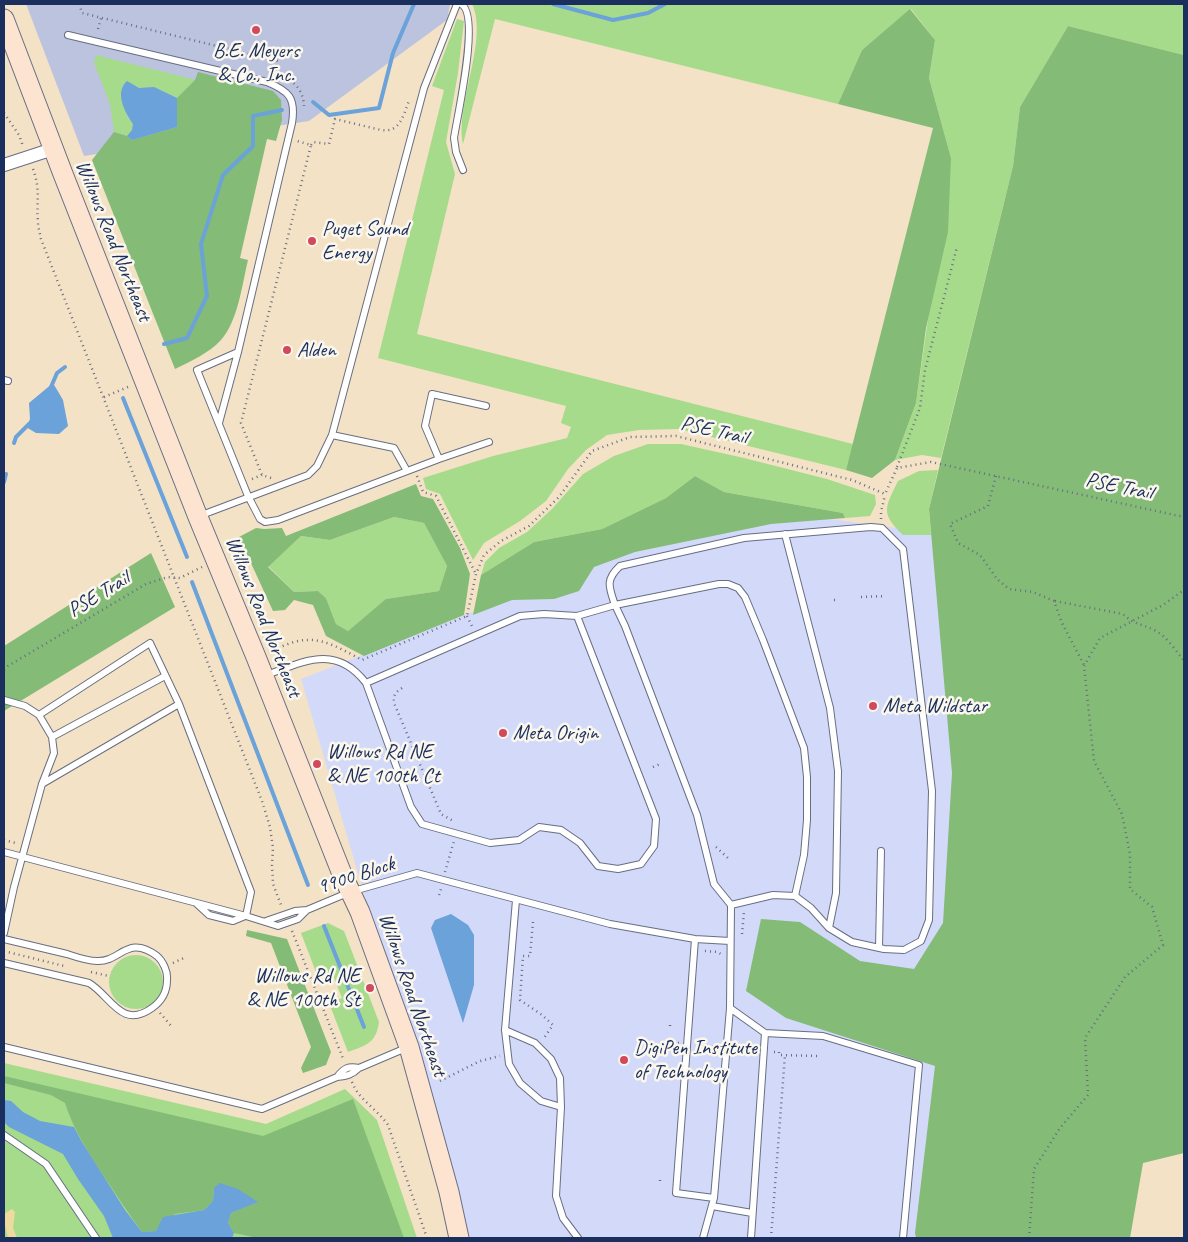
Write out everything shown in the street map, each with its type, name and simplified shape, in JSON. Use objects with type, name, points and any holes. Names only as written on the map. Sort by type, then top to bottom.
[{"type":"main road","name":"Willows Road Northeast","points":[[4,19],[53,149],[198,517],[350,892],[360,912],[408,1047],[449,1192],[459,1238]]},
{"type":"street","points":[[4,165],[53,149]]},
{"type":"lane","points":[[198,517],[248,496],[308,475],[317,466],[332,435],[424,88],[457,4]]},
{"type":"lane","points":[[462,4],[467,10],[469,42],[454,138],[456,152],[463,170]]},
{"type":"lane","points":[[68,35],[267,82],[289,94],[293,103],[292,123],[238,352],[219,423]]},
{"type":"lane","points":[[238,352],[198,370],[248,496],[260,519],[265,522],[271,522],[489,442]]},
{"type":"lane","points":[[439,459],[425,426],[432,394],[486,406]]},
{"type":"lane","points":[[332,435],[394,448],[407,471]]},
{"type":"lane","points":[[703,1238],[714,1198],[730,1008],[731,906],[714,884],[697,815],[608,586],[612,574],[620,566],[744,538],[871,527],[882,528],[904,549],[932,791],[929,920],[921,940],[904,950],[880,948],[852,942],[829,928],[811,908],[795,896],[773,895],[731,906]]},
{"type":"lane","points":[[785,534],[830,708],[838,771],[836,893],[829,928]]},
{"type":"lane","points":[[366,683],[520,616],[544,614],[577,616],[615,605],[719,584],[728,584],[738,588],[745,597],[763,640],[804,748],[807,777],[807,820],[804,855],[795,896]]},
{"type":"lane","points":[[263,676],[315,658],[333,659],[358,674],[366,683],[411,807],[422,824],[490,844],[519,840],[539,827],[560,830],[580,843],[598,866],[618,869],[641,864],[654,846],[656,819],[577,616]]},
{"type":"lane","points":[[39,715],[150,643],[179,704],[251,892],[246,916]]},
{"type":"lane","points":[[52,737],[165,676]]},
{"type":"lane","points":[[4,700],[25,706],[39,715],[52,737],[54,753],[42,784],[4,933]]},
{"type":"lane","points":[[42,784],[179,704]]},
{"type":"lane","name":"9900 Block","points":[[4,852],[195,902],[210,915],[233,921],[246,916],[278,926],[298,919],[307,910],[350,892],[418,873],[610,924],[695,939],[730,941]]},
{"type":"lane","points":[[880,948],[881,852]]},
{"type":"lane","points":[[516,900],[506,1030],[509,1064],[520,1083],[541,1101],[561,1107]]},
{"type":"lane","points":[[4,939],[98,961],[123,950],[136,947],[146,950],[158,958],[168,976],[167,988],[162,999],[144,1014],[130,1015],[117,1011],[97,988],[89,983],[4,963]]},
{"type":"lane","points":[[695,939],[676,1193],[714,1198]]},
{"type":"lane","points":[[730,1008],[765,1033],[823,1036],[919,1066],[902,1238]]},
{"type":"lane","points":[[506,1030],[535,1043],[551,1059],[560,1078],[561,1107],[556,1196],[563,1218],[578,1238]]},
{"type":"lane","points":[[751,1238],[765,1033]]},
{"type":"lane","points":[[4,1047],[262,1109],[337,1077],[353,1074],[359,1068],[408,1047]]},
{"type":"lane","points":[[4,1135],[46,1164],[96,1238]]},
{"type":"lane","points":[[712,1206],[752,1213]]},
{"type":"path","points":[[79,4],[82,13],[278,61],[275,73],[295,84],[302,96],[304,109]]},
{"type":"path","points":[[98,30],[101,18]]},
{"type":"path","points":[[299,133],[297,142],[311,145],[313,142],[329,144],[335,119],[387,131],[398,126],[401,122],[410,99]]},
{"type":"path","points":[[4,114],[19,135],[22,144]]},
{"type":"path","points":[[262,475],[241,423],[311,145]]},
{"type":"path","points":[[34,173],[39,195],[38,222],[41,238],[262,801],[270,827],[273,848],[273,884],[280,904]]},
{"type":"path","points":[[881,512],[885,494],[920,408],[925,370],[957,248]]},
{"type":"path","points":[[103,397],[128,387]]},
{"type":"path","name":"PSE Trail","points":[[256,657],[305,640],[318,641],[333,646],[362,660],[467,616],[476,574],[484,555],[501,540],[529,526],[559,497],[592,451],[630,437],[676,436],[852,480],[885,494]]},
{"type":"path","name":"PSE Trail","points":[[897,468],[931,462],[1184,517]]},
{"type":"path","points":[[407,471],[417,474],[423,492],[436,496],[476,574]]},
{"type":"path","points":[[251,479],[262,475],[269,478],[278,475]]},
{"type":"path","points":[[996,476],[988,506],[950,524],[958,543],[980,556],[997,579],[1009,589],[1033,592],[1054,601],[1123,614],[1131,622],[1156,631],[1172,645],[1184,661]]},
{"type":"path","name":"PSE Trail","points":[[4,670],[146,584],[168,577],[180,578],[216,561]]},
{"type":"path","points":[[1084,666],[1100,638],[1163,606],[1184,590]]},
{"type":"path","points":[[861,597],[886,596]]},
{"type":"path","points":[[1028,1238],[1034,1169],[1060,1128],[1088,1095],[1085,1038],[1125,977],[1163,945],[1152,907],[1130,889],[1130,854],[1122,814],[1094,761],[1084,666],[1062,623],[1054,601]]},
{"type":"path","points":[[402,688],[396,692],[393,698],[394,703],[441,814],[457,824],[439,895]]},
{"type":"path","points":[[654,767],[660,764]]},
{"type":"path","points":[[4,840],[16,843]]},
{"type":"path","points":[[712,845],[729,859]]},
{"type":"path","points":[[742,936],[744,911]]},
{"type":"path","points":[[533,922],[530,956],[523,956],[520,1000],[553,1025]]},
{"type":"path","points":[[292,930],[343,1060]]},
{"type":"path","points":[[4,951],[71,967]]},
{"type":"path","points":[[705,951],[718,952],[723,956]]},
{"type":"path","points":[[90,972],[109,976],[112,968]]},
{"type":"path","points":[[154,1006],[172,1027]]},
{"type":"path","points":[[670,1020],[670,1026]]},
{"type":"path","points":[[668,1042],[677,1043]]},
{"type":"path","points":[[697,1045],[715,1047]]},
{"type":"path","points":[[735,1048],[758,1051]]},
{"type":"path","points":[[774,1052],[779,1052],[778,1055],[818,1056]]},
{"type":"path","points":[[772,1238],[785,1055]]},
{"type":"path","points":[[440,1081],[490,1058]]},
{"type":"path","points":[[353,1083],[356,1092],[380,1114],[388,1125],[427,1238]]},
{"type":"shaded area","points":[[26,4],[450,4],[447,20],[309,121],[84,156]]},
{"type":"shaded area","points":[[741,507],[971,538],[934,1238],[465,1238],[301,679]]},
{"type":"green space","points":[[472,4],[1184,4],[1184,55],[1068,26],[1020,107],[1013,166],[941,458],[922,455],[895,460],[916,403],[951,158],[929,78],[935,40],[911,9],[862,50],[838,104],[495,19],[463,144],[463,110],[477,35],[476,18]]},
{"type":"green space","points":[[910,9],[935,40],[929,78],[951,158],[948,232],[926,328],[916,403],[895,460],[872,478],[846,470],[933,128],[838,104],[862,50]]},
{"type":"green space","points":[[457,19],[464,21],[458,73],[446,142],[455,174],[417,334],[853,444],[846,470],[679,429],[639,430],[607,435],[586,450],[568,469],[546,501],[520,521],[484,543],[473,560],[440,494],[426,489],[423,478],[493,456],[567,438],[571,427],[561,423],[566,406],[378,358],[444,90],[432,86]]},
{"type":"green space","points":[[1068,26],[1184,55],[1184,1153],[1143,1163],[1130,1238],[916,1238],[915,1233],[935,1066],[786,1018],[746,991],[761,919],[800,922],[860,961],[914,969],[943,923],[952,773],[929,509],[1013,166],[1020,107]]},
{"type":"green space","points":[[96,55],[196,80],[177,98],[154,87],[139,88],[126,115],[133,124],[132,130],[127,136],[114,132],[110,104],[94,63]]},
{"type":"green space","points":[[198,72],[273,91],[281,100],[282,120],[276,141],[267,139],[240,258],[248,260],[239,302],[232,323],[216,345],[175,369],[92,160],[114,132],[127,136],[132,140],[177,127],[177,98],[195,80]]},
{"type":"green space","points":[[648,444],[681,444],[827,479],[875,495],[876,504],[870,516],[845,518],[843,513],[724,492],[695,476],[666,498],[602,529],[534,542],[481,575],[485,562],[499,548],[527,532],[552,509],[583,474],[614,456]]},
{"type":"green space","points":[[938,470],[929,509],[931,535],[903,535],[891,521],[887,510],[898,481],[919,471]]},
{"type":"green space","points":[[695,476],[724,492],[843,513],[845,518],[771,524],[635,552],[594,567],[579,591],[554,599],[512,600],[473,615],[481,575],[534,542],[602,529],[666,498]]},
{"type":"green space","points":[[416,484],[421,496],[433,499],[460,548],[470,574],[464,615],[364,656],[326,636],[313,605],[294,600],[285,610],[273,611],[239,537],[256,528],[282,528],[286,536]],"holes":[[[394,517],[424,523],[447,566],[439,591],[386,599],[348,631],[336,624],[326,598],[318,591],[294,592],[268,567],[301,536],[330,540]]]},
{"type":"green space","points":[[394,517],[424,523],[447,566],[439,591],[387,599],[348,631],[336,624],[326,598],[318,591],[294,592],[268,566],[301,536],[330,540]]},
{"type":"green space","points":[[151,553],[175,607],[4,711],[4,646]]},
{"type":"green space","points":[[328,923],[344,931],[379,1022],[376,1035],[370,1042],[348,1052],[329,1003],[342,998],[333,975],[319,980],[301,933]]},
{"type":"green space","points":[[247,930],[287,939],[331,1052],[326,1065],[303,1073],[301,1068],[311,1047],[271,943],[246,936]]},
{"type":"green space","points":[[131,955],[141,955],[151,959],[159,967],[163,982],[159,997],[151,1005],[141,1009],[131,1009],[121,1005],[113,997],[109,987],[109,977],[113,967],[121,959]]},
{"type":"green space","points":[[4,1063],[266,1124],[345,1089],[377,1120],[417,1238],[4,1238]]},
{"type":"green space","points":[[4,1076],[263,1136],[353,1099],[404,1238],[258,1238],[234,1233],[228,1223],[231,1213],[257,1202],[247,1196],[214,1188],[213,1201],[204,1210],[175,1214],[156,1231],[142,1232],[88,1151],[77,1132],[65,1103],[51,1095],[4,1083]]},
{"type":"sand","points":[[12,1209],[15,1212],[13,1228],[17,1238],[8,1238],[4,1221],[4,1214]]},
{"type":"water","points":[[127,81],[139,88],[154,87],[177,98],[177,127],[132,140],[127,136],[132,130],[133,124],[124,108],[121,91]]},
{"type":"water","points":[[53,383],[63,400],[68,426],[59,434],[36,433],[26,427],[30,419],[29,403]]},
{"type":"water","points":[[451,914],[468,925],[474,935],[474,985],[463,1023],[431,928],[435,920]]},
{"type":"water","points":[[4,1100],[11,1101],[23,1112],[40,1121],[74,1127],[125,1210],[142,1232],[156,1231],[163,1217],[204,1210],[213,1201],[214,1188],[220,1183],[238,1189],[258,1202],[231,1213],[228,1223],[234,1233],[232,1238],[113,1238],[104,1216],[63,1154],[9,1127],[4,1122]]},
{"type":"waterway","points":[[313,102],[329,115],[379,108],[393,53],[414,4]]},
{"type":"waterway","points":[[553,4],[613,20],[648,13],[665,4]]},
{"type":"waterway","points":[[164,344],[187,338],[207,296],[201,244],[223,175],[253,146],[253,116],[282,110]]},
{"type":"waterway","points":[[51,387],[57,373],[65,367]]},
{"type":"waterway","points":[[123,398],[187,557]]},
{"type":"waterway","points":[[14,443],[16,437],[29,424]]},
{"type":"waterway","points":[[4,482],[6,474]]},
{"type":"waterway","points":[[192,582],[308,885]]},
{"type":"waterway","points":[[324,926],[364,1027]]},
{"type":"place","name":"B.E. Meyers & Co., Inc.","points":[[256,30]]},
{"type":"place","name":"Puget Sound Energy","points":[[312,241]]},
{"type":"place","name":"Alden","points":[[287,350]]},
{"type":"place","name":"Meta Wildstar","points":[[873,706]]},
{"type":"place","name":"Meta Origin","points":[[503,733]]},
{"type":"place","name":"Willows Rd NE & NE 100th Ct","points":[[317,764]]},
{"type":"place","name":"Willows Rd NE & NE 100th St","points":[[370,988]]},
{"type":"place","name":"DigiPen Institute of Technology","points":[[624,1060]]}]
